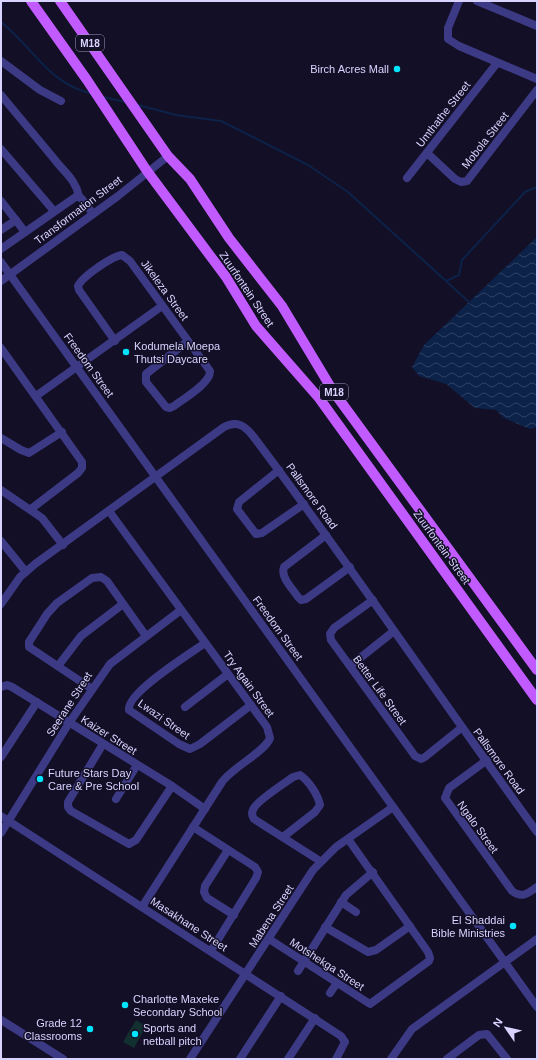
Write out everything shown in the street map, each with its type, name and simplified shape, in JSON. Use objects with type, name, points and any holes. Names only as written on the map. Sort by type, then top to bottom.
[{"type":"main road","name":"Zuurfontein Street","points":[[31,1],[87,80],[147,171],[226,277],[256,326],[319,398],[537,700]]},
{"type":"main road","name":"Zuurfontein Street","points":[[60,1],[168,156],[190,179],[232,243],[282,306],[333,391],[537,670]]},
{"type":"street","points":[[459,1],[448,28],[448,38],[455,44],[537,79]]},
{"type":"street","points":[[477,1],[537,26]]},
{"type":"street","points":[[1,61],[40,90],[61,101]]},
{"type":"street","name":"Umthathe Street","points":[[407,178],[497,63]]},
{"type":"street","name":"Mobola Street","points":[[427,153],[455,179],[460,182],[466,181],[537,90]]},
{"type":"street","points":[[1,95],[71,177],[79,196],[93,214]]},
{"type":"street","points":[[1,149],[54,211]]},
{"type":"street","name":"Transformation Street","points":[[1,281],[93,214],[168,156]]},
{"type":"street","points":[[1,249],[74,197],[79,196]]},
{"type":"street","points":[[1,200],[26,232]]},
{"type":"street","points":[[1,230],[16,220]]},
{"type":"street","name":"Jikeleza Street","points":[[115,341],[79,290],[79,283],[85,277],[115,257],[122,255],[130,261],[209,369],[210,376],[205,383],[174,406],[170,408],[166,407],[146,382],[146,374],[188,342]]},
{"type":"street","name":"Freedom Street","points":[[1,262],[537,1007]]},
{"type":"street","points":[[36,396],[78,368],[162,306]]},
{"type":"street","points":[[1,348],[62,432],[83,465],[78,473],[31,509]]},
{"type":"street","name":"Pallsmore Road","points":[[1,604],[15,584],[26,572],[224,427],[234,423],[241,425],[249,431],[279,470],[350,567],[461,728],[486,760],[537,832]]},
{"type":"street","points":[[1,438],[29,453],[62,432]]},
{"type":"street","points":[[279,470],[239,502],[237,509],[251,529],[256,534],[262,532],[304,504]]},
{"type":"street","points":[[1,490],[31,509],[46,522],[63,545]]},
{"type":"street","name":"Try Again Street","points":[[108,511],[268,730],[269,741],[263,748],[228,775],[142,907]]},
{"type":"street","points":[[326,535],[284,567],[284,577],[298,598],[304,600],[306,599],[350,567]]},
{"type":"street","points":[[1,541],[26,572]]},
{"type":"street","points":[[92,689],[32,650],[29,644],[51,608],[92,578],[98,576],[107,581],[146,636]]},
{"type":"street","name":"Better Life Street","points":[[373,600],[334,628],[330,634],[331,640],[417,758],[421,759],[426,757],[461,728]]},
{"type":"street","points":[[58,666],[81,636],[123,604]]},
{"type":"street","name":"Seerane Street","points":[[1,833],[70,723],[110,664],[181,610]]},
{"type":"street","points":[[350,666],[394,631]]},
{"type":"street","name":"Lwazi Street","points":[[205,643],[145,686],[131,703],[129,710],[179,744],[190,749],[200,744],[250,705]]},
{"type":"street","points":[[185,706],[228,674]]},
{"type":"street","name":"Kaizer Street","points":[[1,687],[9,685],[172,786],[205,809]]},
{"type":"street","points":[[1,757],[37,702]]},
{"type":"street","points":[[103,744],[68,802],[68,807],[71,811],[129,844],[136,840],[172,786]]},
{"type":"street","name":"Ngalo Street","points":[[486,760],[449,788],[444,798],[512,891],[521,896],[526,895],[537,887]]},
{"type":"street","points":[[116,799],[137,765]]},
{"type":"street","points":[[283,837],[315,812],[320,805],[317,797],[305,779],[300,775],[293,777],[256,805],[252,812],[254,819],[320,861]]},
{"type":"street","name":"Mabena Street","points":[[190,1059],[320,861],[393,807]]},
{"type":"street","name":"Masakhane Street","points":[[1,816],[344,1038],[344,1045],[336,1059]]},
{"type":"street","points":[[193,827],[255,867],[258,872],[234,915],[211,951]]},
{"type":"street","name":"Motshekga Street","points":[[269,939],[370,1004],[427,963],[430,955],[373,872],[348,839]]},
{"type":"street","points":[[228,850],[205,886],[204,892],[207,898],[234,915]]},
{"type":"street","points":[[298,971],[341,902],[351,890],[373,872]]},
{"type":"street","points":[[341,902],[356,912]]},
{"type":"street","points":[[325,927],[368,952],[376,950],[410,926]]},
{"type":"street","points":[[391,1059],[412,1029],[537,939]]},
{"type":"street","points":[[330,993],[337,983]]},
{"type":"street","points":[[240,1059],[281,996]]},
{"type":"street","points":[[288,1059],[315,1018]]},
{"type":"street","points":[[1,1020],[63,1059]]},
{"type":"street","points":[[447,1059],[479,1035],[487,1034],[507,1059]]},
{"type":"green space","name":"Sports and netball pitch","points":[[136,1020],[146,1026],[134,1048],[123,1042]]},
{"type":"water","points":[[537,237],[537,427],[530,429],[504,418],[496,410],[475,408],[446,384],[419,376],[412,367],[424,345]]},
{"type":"waterway","points":[[1,22],[13,32],[53,74],[77,89],[93,94]]},
{"type":"waterway","points":[[103,97],[126,102]]},
{"type":"waterway","points":[[138,105],[176,115],[221,121],[308,165],[348,192],[446,281],[459,275],[462,260],[525,192],[537,187]]},
{"type":"waterway","points":[[446,281],[470,303]]},
{"type":"place","name":"Birch Acres Mall","points":[[397,69]]},
{"type":"place","name":"Kodumela Moepa Thutsi Daycare","points":[[126,352]]},
{"type":"place","name":"Future Stars Day Care & Pre School","points":[[40,779]]},
{"type":"place","name":"El Shaddai Bible Ministries","points":[[513,926]]},
{"type":"place","name":"Charlotte Maxeke Secondary School","points":[[125,1005]]},
{"type":"place","name":"Grade 12 Classrooms","points":[[90,1029]]},
{"type":"place","name":"Sports and netball pitch","points":[[135,1034]]}]
